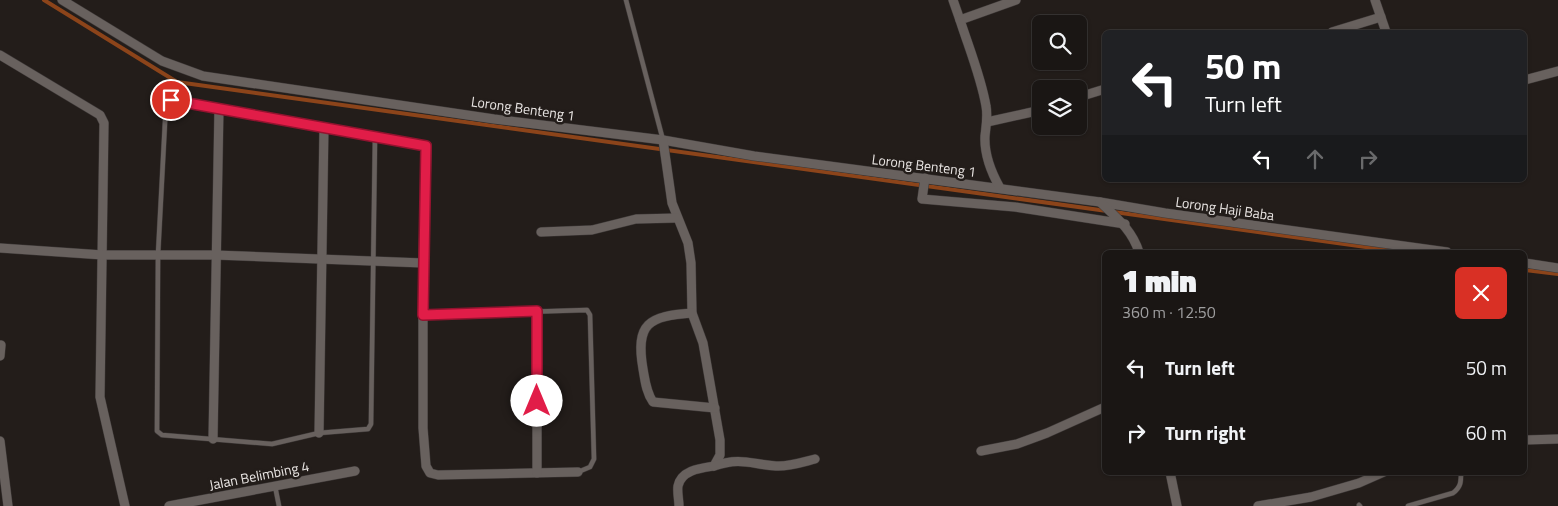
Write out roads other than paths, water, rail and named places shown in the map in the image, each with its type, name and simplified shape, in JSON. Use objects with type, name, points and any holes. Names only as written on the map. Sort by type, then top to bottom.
[{"type":"street","name":"Lorong Benteng 1","points":[[62,0],[162,61],[203,76],[754,156],[1000,188]]},
{"type":"street","points":[[953,0],[984,94],[987,122],[986,152],[994,178],[1000,188]]},
{"type":"street","points":[[960,20],[1016,0]]},
{"type":"street","points":[[1376,0],[1385,30]]},
{"type":"street","points":[[1339,30],[1381,17]]},
{"type":"street","points":[[0,56],[100,115],[104,122],[100,397],[125,506]]},
{"type":"street","points":[[1527,79],[1558,71]]},
{"type":"street","points":[[1087,95],[1102,90]]},
{"type":"street","points":[[212,439],[219,108]]},
{"type":"street","points":[[987,122],[1032,112]]},
{"type":"street","points":[[319,434],[324,127]]},
{"type":"street","points":[[663,143],[672,203],[688,243],[691,263],[692,314],[703,343],[715,408],[720,440],[720,455],[714,466]]},
{"type":"street","points":[[426,146],[423,263],[426,466],[430,473],[438,475],[578,472]]},
{"type":"street","points":[[925,179],[922,199],[1015,208],[1123,222]]},
{"type":"street","name":"Lorong Haji Baba","points":[[1000,188],[1104,205],[1432,250]]},
{"type":"street","points":[[1104,205],[1123,222],[1135,240],[1138,250]]},
{"type":"street","points":[[541,232],[592,230],[636,219],[678,218]]},
{"type":"street","points":[[0,248],[103,255],[216,255],[423,263]]},
{"type":"street","points":[[1527,263],[1558,268]]},
{"type":"street","points":[[537,311],[537,473]]},
{"type":"street","points":[[692,314],[654,319],[644,330],[640,338],[640,353],[647,391],[653,402],[715,408]]},
{"type":"street","points":[[0,356],[1,345]]},
{"type":"street","points":[[981,452],[1017,444],[1102,408]]},
{"type":"street","points":[[1527,440],[1558,439]]},
{"type":"street","points":[[0,441],[5,501]]},
{"type":"street","points":[[680,506],[678,486],[684,476],[695,470],[739,460],[783,466],[815,460]]},
{"type":"street","name":"Jalan Belimbing 4","points":[[169,506],[355,471]]},
{"type":"street","points":[[1172,475],[1177,506]]},
{"type":"street","points":[[1258,506],[1311,497],[1359,483],[1377,475]]},
{"type":"lane","points":[[626,0],[663,143]]},
{"type":"lane","points":[[375,136],[371,424],[368,429],[319,434],[272,444],[162,435],[157,431],[158,255],[166,103],[171,100],[375,136],[426,146]]},
{"type":"lane","points":[[423,315],[586,310],[590,315],[594,459],[590,467],[578,472]]},
{"type":"lane","points":[[1408,506],[1453,493],[1459,489],[1461,475]]},
{"type":"lane","points":[[276,486],[279,506]]},
{"type":"waterway","points":[[44,0],[177,82],[1107,211]]},
{"type":"waterway","points":[[1114,212],[1388,250]]},
{"type":"waterway","points":[[1527,270],[1558,274]]}]
